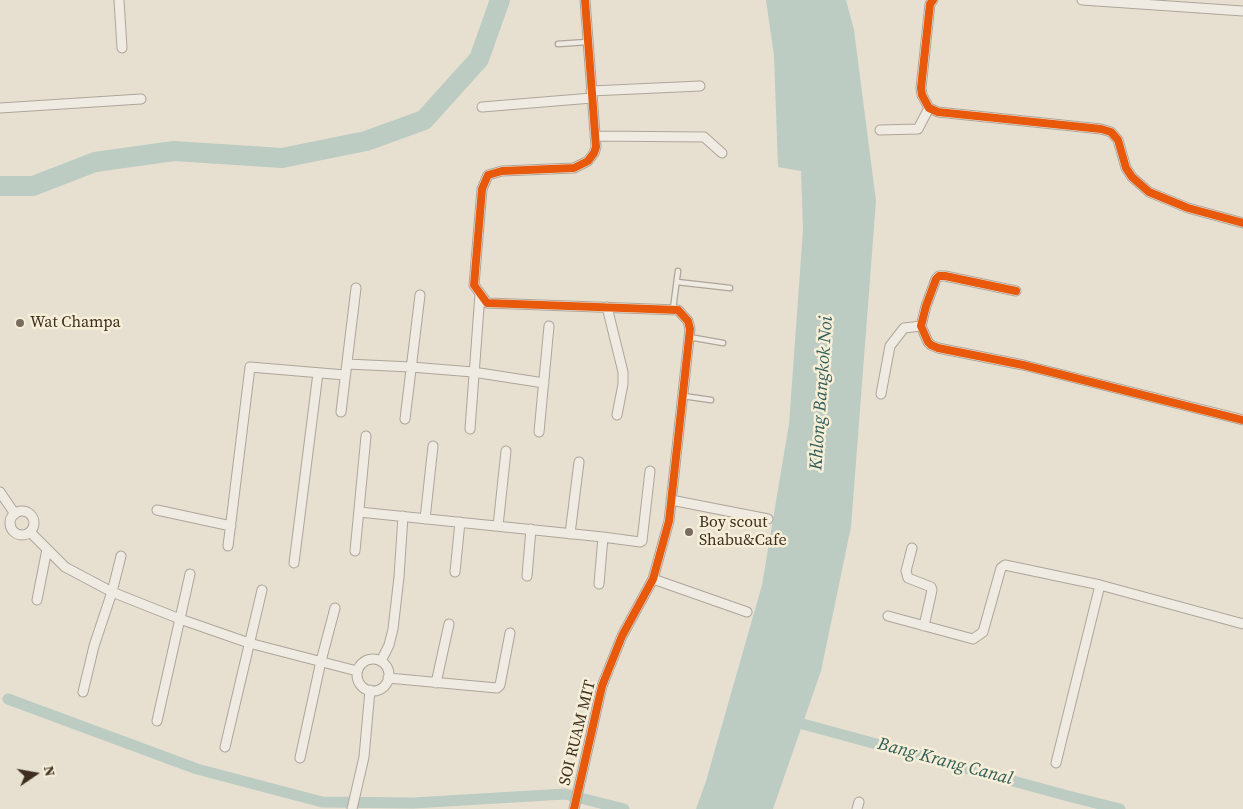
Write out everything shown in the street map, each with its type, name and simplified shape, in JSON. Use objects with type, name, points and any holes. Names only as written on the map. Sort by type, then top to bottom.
[{"type":"street","points":[[120,0],[122,48]]},
{"type":"street","points":[[585,0],[596,147],[594,153],[588,161],[574,168],[502,170],[488,175],[482,189],[474,285],[487,303],[673,309]]},
{"type":"street","points":[[932,0],[930,4],[922,88],[922,95],[928,108],[938,112],[1092,128],[1110,132],[1118,140],[1126,168],[1132,177],[1149,192],[1188,208],[1243,223]]},
{"type":"street","points":[[1082,0],[1176,3],[1243,11]]},
{"type":"street","points":[[482,107],[700,86]]},
{"type":"street","points":[[0,108],[141,99]]},
{"type":"street","points":[[880,130],[918,129],[928,108]]},
{"type":"street","points":[[595,136],[704,137],[722,153]]},
{"type":"street","points":[[1016,291],[941,276],[936,279],[921,326],[928,342],[930,345],[938,348],[1023,365],[1243,420]]},
{"type":"street","points":[[341,412],[356,288]]},
{"type":"street","points":[[470,429],[480,294]]},
{"type":"street","points":[[405,419],[420,295]]},
{"type":"street","points":[[607,307],[623,372],[623,384],[617,416]]},
{"type":"street","name":"SOI RUAM MIT","points":[[574,809],[602,686],[622,636],[653,579],[669,521],[690,329],[688,320],[678,310],[673,309]]},
{"type":"street","points":[[539,432],[549,326]]},
{"type":"street","points":[[881,394],[890,346],[904,328],[921,326]]},
{"type":"street","points":[[347,364],[473,372],[544,383]]},
{"type":"street","points":[[228,546],[250,366],[345,375]]},
{"type":"street","points":[[294,563],[318,373]]},
{"type":"street","points":[[355,551],[366,436]]},
{"type":"street","points":[[425,519],[433,446]]},
{"type":"street","points":[[498,526],[506,451]]},
{"type":"street","points":[[570,534],[579,462]]},
{"type":"street","points":[[359,512],[642,542],[650,471]]},
{"type":"street","points":[[0,492],[15,514]]},
{"type":"street","points":[[671,500],[768,519]]},
{"type":"street","points":[[156,510],[231,526]]},
{"type":"street","points":[[23,511],[31,516],[34,524],[30,532],[21,535],[13,531],[10,522],[15,514],[23,511]]},
{"type":"street","points":[[382,661],[390,645],[393,629],[404,516]]},
{"type":"street","points":[[455,572],[460,522]]},
{"type":"street","points":[[527,576],[531,529]]},
{"type":"street","points":[[30,532],[65,567],[112,592],[180,619],[249,643],[357,671]]},
{"type":"street","points":[[599,584],[603,537]]},
{"type":"street","points":[[912,548],[906,571],[908,578],[931,587],[932,590],[924,626]]},
{"type":"street","points":[[37,600],[47,549]]},
{"type":"street","points":[[83,692],[94,646],[112,592],[121,556]]},
{"type":"street","points":[[888,616],[970,639],[982,634],[1001,568],[1005,565],[1100,586],[1243,624]]},
{"type":"street","points":[[157,721],[190,574]]},
{"type":"street","points":[[653,579],[748,612]]},
{"type":"street","points":[[1056,762],[1100,586]]},
{"type":"street","points":[[225,747],[262,590]]},
{"type":"street","points":[[300,758],[321,661],[335,608]]},
{"type":"street","points":[[436,683],[449,624]]},
{"type":"street","points":[[388,678],[497,688],[500,685],[510,633]]},
{"type":"street","points":[[376,659],[382,661],[386,666],[388,678],[382,688],[370,690],[359,684],[357,671],[364,661],[376,659]]},
{"type":"street","points":[[352,809],[364,758],[370,690]]},
{"type":"lane","points":[[558,44],[587,42]]},
{"type":"lane","points":[[673,309],[678,271]]},
{"type":"lane","points":[[677,282],[730,288]]},
{"type":"lane","points":[[688,338],[723,344]]},
{"type":"lane","points":[[682,396],[711,400]]},
{"type":"water","name":"Khlong Bangkok Noi","points":[[766,0],[846,0],[854,30],[876,201],[851,527],[821,671],[773,809],[696,809],[706,781],[762,585],[789,424],[803,230],[801,171],[778,167],[774,56]]},
{"type":"waterway","points":[[0,186],[33,186],[95,162],[174,151],[282,158],[366,141],[424,120],[479,59],[500,0]]},
{"type":"waterway","points":[[8,699],[197,769],[322,802],[413,803],[565,794],[624,809]]},
{"type":"waterway","name":"Bang Krang Canal","points":[[788,720],[1120,809]]},
{"type":"cycle path","points":[[574,809],[602,686],[622,636],[653,579],[669,521],[690,329],[688,321],[678,310],[487,303],[474,285],[482,189],[488,175],[502,171],[574,168],[588,161],[594,153],[596,147],[585,0]]},
{"type":"cycle path","points":[[933,0],[930,4],[921,88],[922,95],[929,108],[938,112],[1101,129],[1111,132],[1118,140],[1126,168],[1132,177],[1149,192],[1188,208],[1243,223]]},
{"type":"cycle path","points":[[1016,291],[939,276],[936,279],[926,306],[921,326],[928,342],[938,348],[1023,365],[1243,420]]},
{"type":"place","name":"Wat Champa","points":[[20,323]]},
{"type":"place","name":"Boy scout Shabu&Cafe","points":[[689,532]]}]
